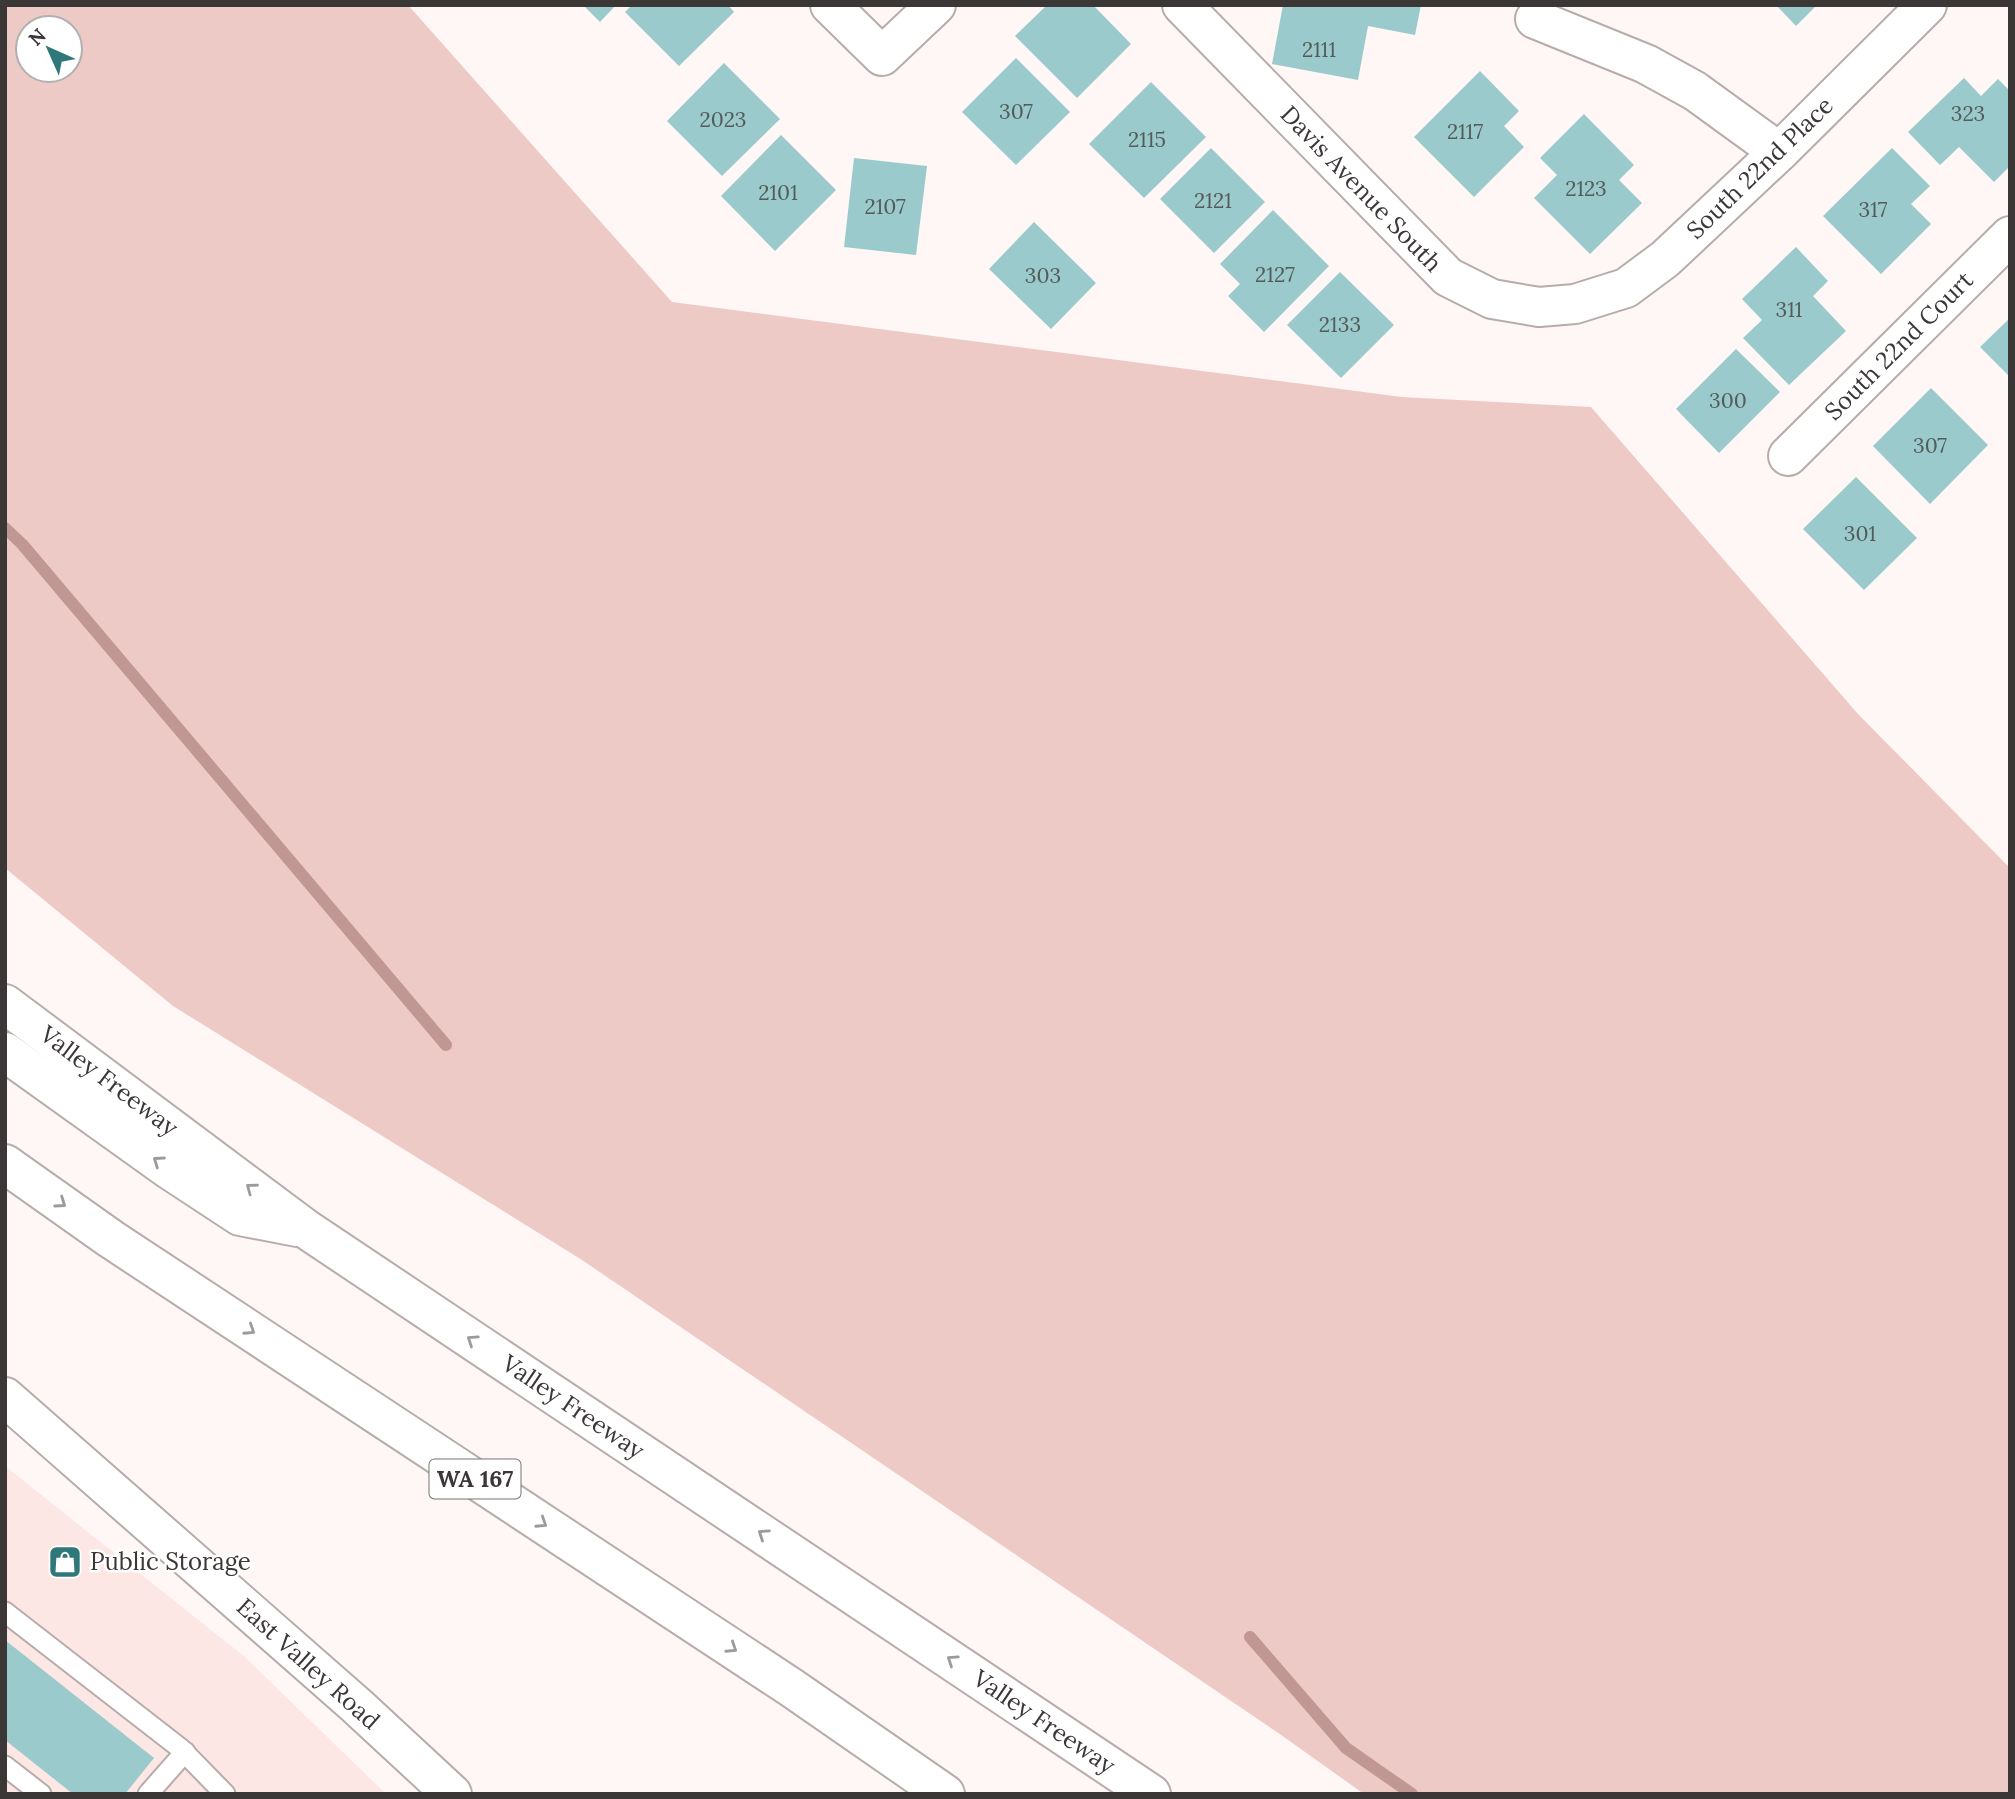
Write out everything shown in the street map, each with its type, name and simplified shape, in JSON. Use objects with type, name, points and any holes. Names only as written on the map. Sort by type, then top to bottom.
[{"type":"main road","points":[[831,5],[882,56],[936,5]]},
{"type":"main road","name":"Davis Avenue South","points":[[1182,5],[1447,277],[1492,299],[1539,307],[1575,304]]},
{"type":"main road","name":"South 22nd Place","points":[[1575,304],[1626,288],[1665,259],[1779,152],[1927,5]]},
{"type":"main road","points":[[1535,19],[1646,64],[1696,91],[1779,152]]},
{"type":"main road","name":"South 22nd Court","points":[[1788,456],[2010,236]]},
{"type":"main road","name":"Valley Freeway","points":[[5,1004],[306,1229],[1152,1794]]},
{"type":"main road","points":[[5,1052],[240,1216],[306,1229]]},
{"type":"main road","name":"WA 167","points":[[5,1164],[111,1239],[780,1680],[945,1794]]},
{"type":"main road","name":"East Valley Road","points":[[5,1397],[357,1706],[452,1794]]},
{"type":"lane","points":[[5,1612],[185,1752],[225,1794]]},
{"type":"lane","points":[[148,1794],[185,1752]]},
{"type":"lane","points":[[5,1766],[41,1794]]},
{"type":"shaded area","points":[[5,5],[408,5],[672,302],[1402,397],[1591,407],[1858,714],[2010,868],[2010,1794],[1364,1794],[582,1260],[173,1006],[5,868]]},
{"type":"shaded area","name":"Public Storage","points":[[5,1466],[245,1657],[386,1794],[5,1794]]},
{"type":"building","points":[[583,5],[616,5],[600,22]]},
{"type":"building","points":[[632,5],[728,5],[734,12],[679,66],[625,12]]},
{"type":"building","points":[[1047,5],[1093,5],[1131,44],[1077,98],[1015,36]]},
{"type":"building","points":[[1283,5],[1421,5],[1415,35],[1368,26],[1358,80],[1272,64]]},
{"type":"building","points":[[1776,5],[1817,5],[1796,26]]},
{"type":"building","points":[[1016,58],[1070,112],[1016,165],[962,112]]},
{"type":"building","points":[[724,63],[780,119],[722,176],[667,121]]},
{"type":"building","points":[[1480,71],[1519,111],[1504,126],[1524,147],[1474,197],[1414,137]]},
{"type":"building","points":[[1964,78],[1981,96],[1998,79],[2010,91],[2010,166],[1994,182],[1959,147],[1940,165],[1908,132]]},
{"type":"building","points":[[1151,82],[1206,137],[1144,198],[1089,144]]},
{"type":"building","points":[[1584,114],[1634,165],[1619,180],[1642,203],[1590,254],[1534,198],[1557,175],[1540,158]]},
{"type":"building","points":[[781,135],[836,190],[775,251],[721,196]]},
{"type":"building","points":[[1211,148],[1265,202],[1214,253],[1160,199]]},
{"type":"building","points":[[1892,148],[1930,186],[1911,204],[1931,224],[1881,274],[1823,216]]},
{"type":"building","points":[[854,158],[927,166],[916,255],[844,247]]},
{"type":"building","points":[[1273,210],[1329,266],[1264,332],[1228,296],[1240,284],[1220,264]]},
{"type":"building","points":[[1034,222],[1096,283],[1051,329],[989,269]]},
{"type":"building","points":[[1796,247],[1828,281],[1813,296],[1846,331],[1789,385],[1743,338],[1762,320],[1742,299]]},
{"type":"building","points":[[1340,272],[1394,325],[1341,378],[1287,325]]},
{"type":"building","points":[[2010,318],[2010,377],[1980,347]]},
{"type":"building","points":[[1736,349],[1780,392],[1719,453],[1676,409]]},
{"type":"building","points":[[1931,388],[1988,445],[1930,504],[1873,446]]},
{"type":"building","points":[[1856,477],[1917,538],[1864,590],[1803,529]]},
{"type":"building","points":[[5,1640],[154,1758],[125,1794],[73,1794],[5,1740]]},
{"type":"waterway","points":[[5,528],[22,544],[446,1045]]},
{"type":"waterway","points":[[1250,1637],[1346,1748],[1412,1794]]},
{"type":"place","name":"Public Storage","points":[[65,1562]]}]
